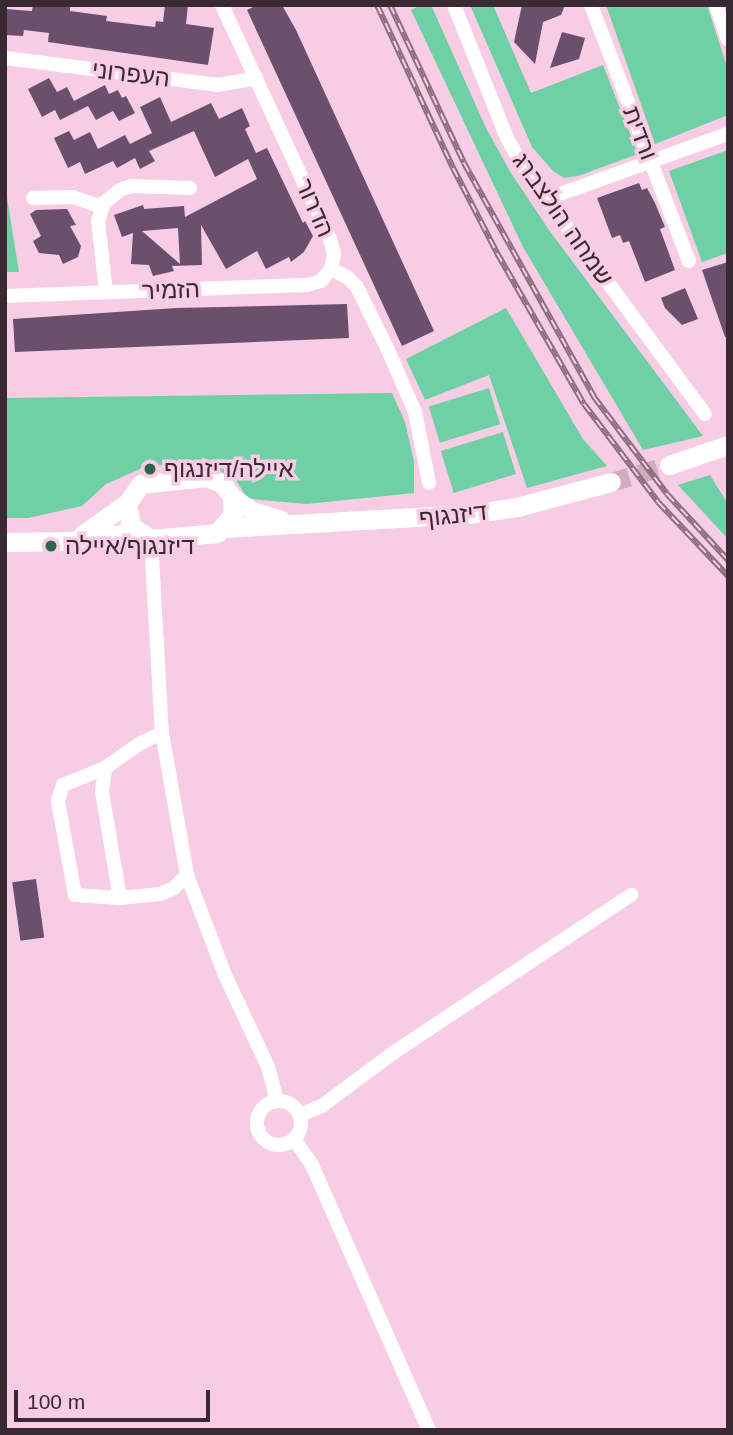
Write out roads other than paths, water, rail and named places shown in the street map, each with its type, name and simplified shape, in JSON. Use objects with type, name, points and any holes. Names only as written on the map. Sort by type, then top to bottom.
[{"type":"street","name":"הדרור","points":[[222,5],[330,239],[334,253],[331,269],[347,277],[357,287],[415,412],[429,484]]},
{"type":"street","name":"שמחה הולצברג","points":[[454,5],[507,138],[546,199],[705,414]]},
{"type":"street","name":"ורדית","points":[[592,5],[689,261]]},
{"type":"street","points":[[716,5],[728,39]]},
{"type":"street","name":"העפרוני","points":[[5,58],[218,85],[232,85],[256,78]]},
{"type":"street","points":[[546,199],[728,134]]},
{"type":"street","points":[[106,292],[98,221],[102,207],[110,196],[131,186],[190,188]]},
{"type":"street","points":[[33,198],[73,197],[102,207]]},
{"type":"street","name":"הזמיר","points":[[5,296],[307,285],[321,281],[331,269]]},
{"type":"street","points":[[668,465],[728,445]]},
{"type":"street","name":"דיזנגוף","points":[[127,503],[134,489],[148,481],[214,479],[228,489],[232,497],[252,511],[292,523]]},
{"type":"street","name":"דיזנגוף","points":[[144,536],[209,536],[224,528],[292,523],[376,522],[469,514],[517,507],[611,482]]},
{"type":"street","points":[[224,528],[233,514],[232,497]]},
{"type":"street","points":[[127,503],[128,519],[144,536],[162,733],[187,875],[225,975],[268,1067],[277,1101]]},
{"type":"street","points":[[72,541],[127,503]]},
{"type":"street","points":[[5,542],[144,536]]},
{"type":"street","points":[[162,733],[139,744],[105,768],[63,785],[58,801],[75,895],[120,898],[160,894],[174,888],[187,875]]},
{"type":"street","points":[[105,768],[102,792],[120,898]]},
{"type":"street","points":[[299,1115],[323,1105],[393,1053],[631,895]]},
{"type":"street","points":[[277,1101],[289,1103],[299,1115],[300,1130],[294,1139],[276,1145],[265,1140],[258,1129],[261,1110],[277,1101]]},
{"type":"street","points":[[294,1139],[312,1164],[429,1430]]},
{"type":"tunnel","points":[[611,482],[669,465]]},
{"type":"railway","points":[[377,5],[453,168],[497,253],[584,404],[658,502],[728,576]]},
{"type":"railway","points":[[390,5],[464,163],[594,397],[667,494],[728,560]]},
{"type":"place","name":"איילה/דיזנגוף","points":[[150,469]]},
{"type":"place","name":"דיזנגוף/איילה","points":[[51,546]]}]
